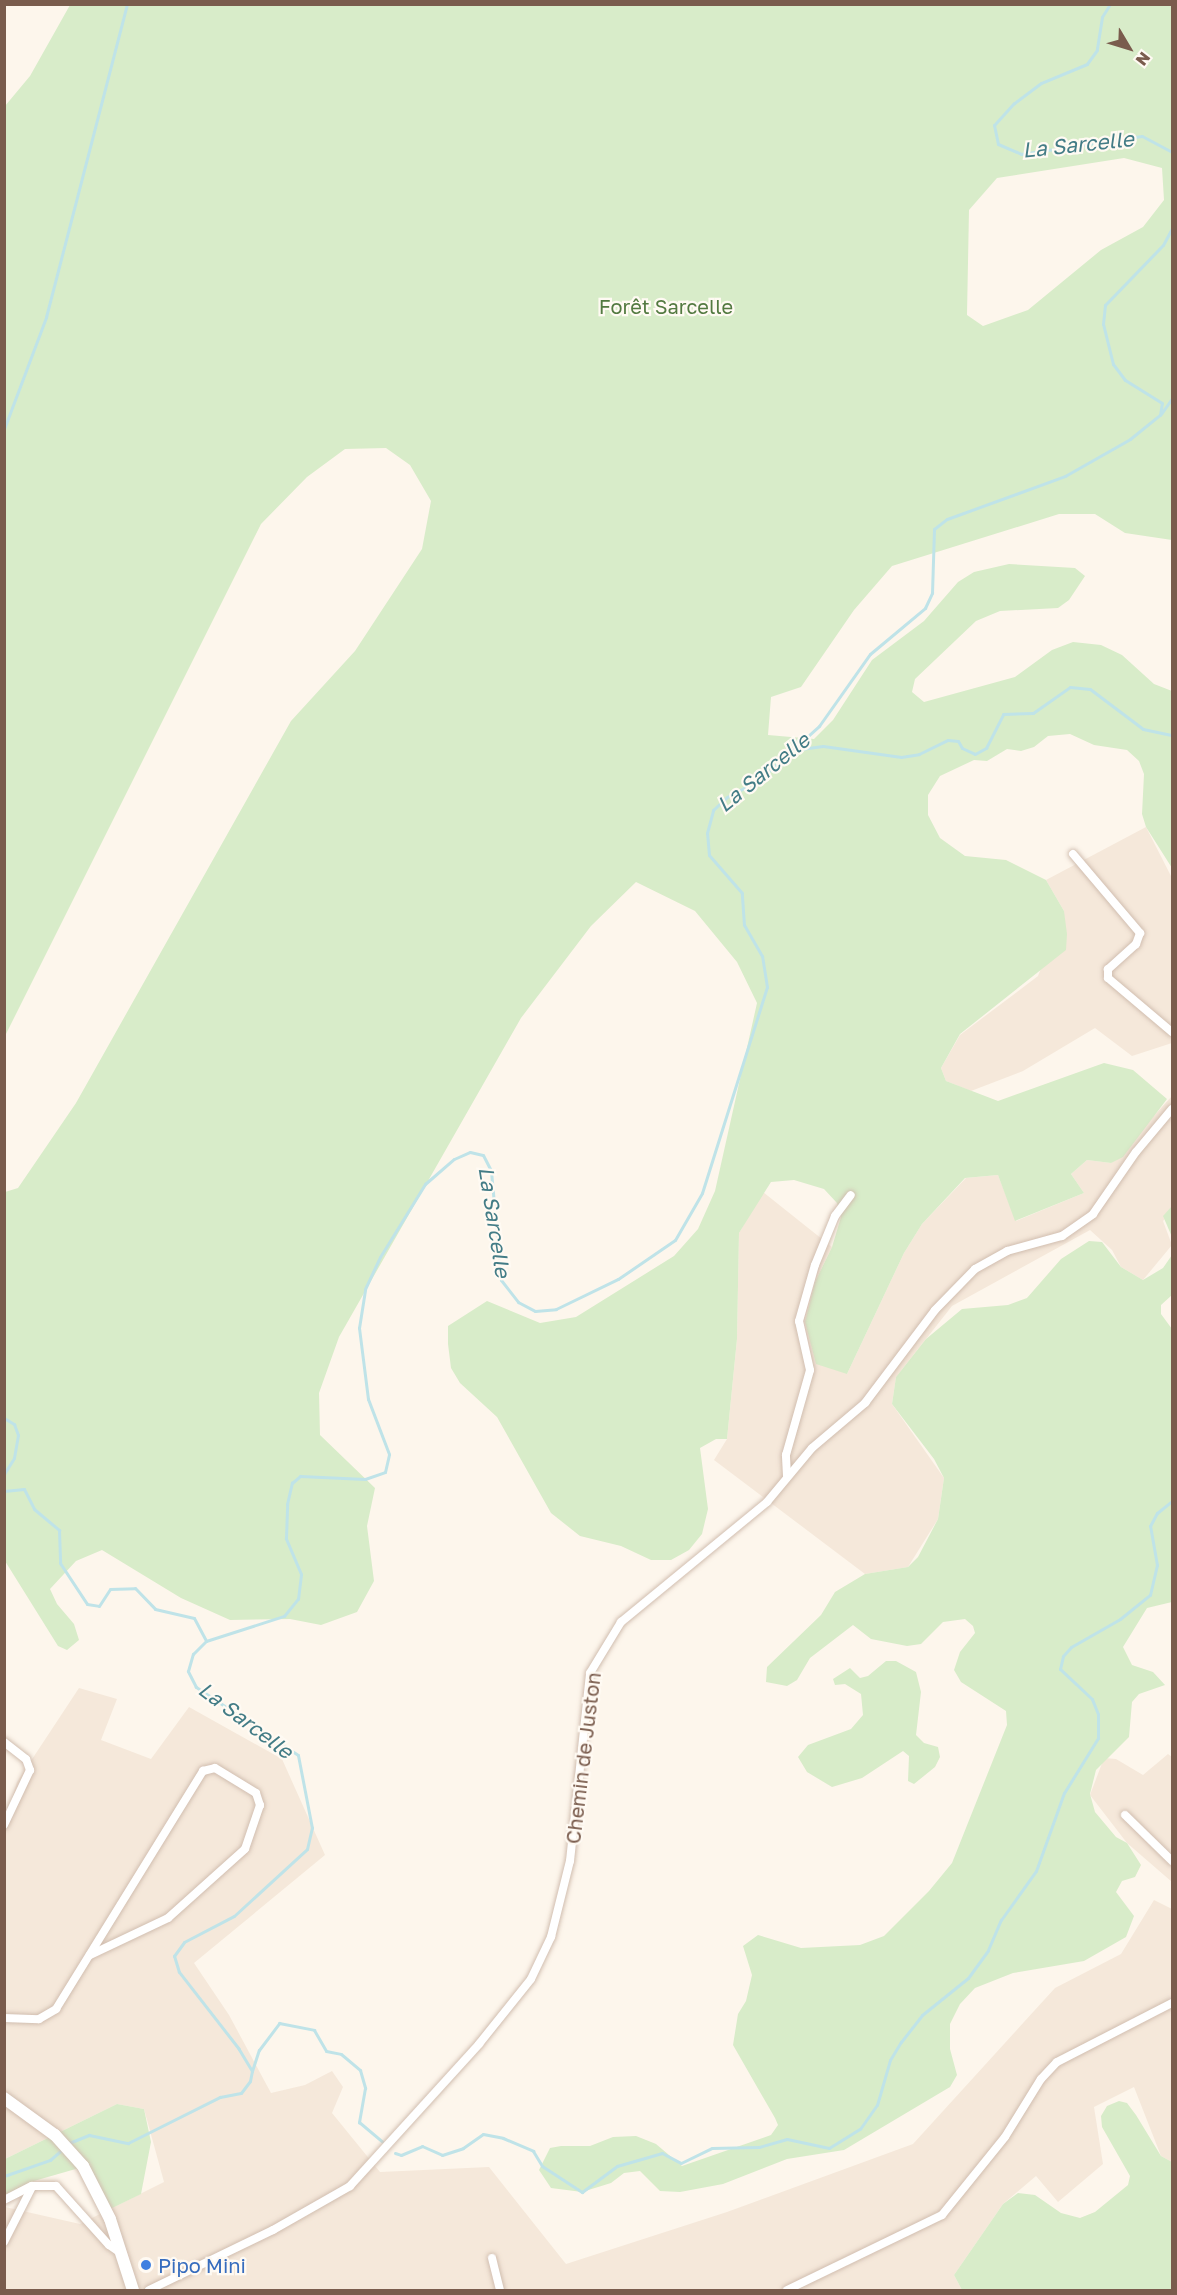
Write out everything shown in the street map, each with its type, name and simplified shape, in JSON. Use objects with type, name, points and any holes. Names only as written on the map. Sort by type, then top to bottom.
[{"type":"main road","points":[[4,2098],[55,2135],[83,2166],[99,2194],[133,2290]]},
{"type":"street","points":[[1073,854],[1140,933],[1136,944],[1108,969],[1108,978],[1173,1032]]},
{"type":"street","name":"Chemin de Juston","points":[[149,2290],[273,2230],[350,2186],[414,2118],[531,1979],[551,1937],[570,1861],[590,1672],[603,1647],[621,1622],[742,1525],[812,1448],[865,1403],[935,1310],[975,1269],[1007,1251],[1062,1236],[1093,1214],[1136,1152],[1173,1109]]},
{"type":"street","points":[[788,1476],[786,1455],[810,1370],[799,1321],[815,1265],[835,1216],[851,1195]]},
{"type":"street","points":[[4,1742],[21,1754],[30,1770],[4,1825]]},
{"type":"street","points":[[4,2018],[49,2015],[90,1955],[200,1774],[215,1768],[256,1792],[260,1805],[244,1849],[168,1918],[90,1955]]},
{"type":"street","points":[[1125,1815],[1173,1861]]},
{"type":"street","points":[[787,2290],[942,2216],[1005,2137],[1041,2079],[1057,2062],[1173,2003]]},
{"type":"street","points":[[4,2200],[32,2186],[52,2185],[60,2189],[109,2245],[121,2253]]},
{"type":"street","points":[[4,2242],[32,2186]]},
{"type":"street","points":[[492,2258],[500,2290]]},
{"type":"shaded area","points":[[1146,827],[1172,878],[1172,1043],[1132,1056],[1095,1028],[1023,1071],[971,1091],[946,1081],[941,1068],[960,1035],[1038,976],[1064,911],[1046,880]]},
{"type":"shaded area","points":[[1172,1096],[1172,1211],[1163,1221],[1172,1245],[1143,1280],[1121,1267],[1112,1250],[1090,1230],[952,1306],[896,1377],[892,1404],[944,1478],[938,1519],[908,1567],[865,1574],[714,1460],[727,1439],[737,1339],[739,1233],[763,1192],[832,1247],[815,1282],[847,1374],[904,1253],[922,1224],[966,1178],[998,1175],[1016,1221],[1084,1193],[1071,1174],[1087,1160],[1111,1163]]},
{"type":"shaded area","points":[[79,1688],[117,1699],[101,1740],[151,1759],[189,1707],[282,1759],[325,1855],[194,1963],[229,2015],[271,2093],[305,2085],[332,2071],[343,2087],[332,2113],[380,2172],[489,2167],[566,2264],[727,2212],[913,2144],[1055,1988],[1121,1954],[1154,1900],[1172,1909],[1172,2162],[1161,2156],[1134,2087],[1094,2107],[1103,2164],[1058,2202],[1036,2176],[1003,2204],[954,2275],[962,2290],[5,2290],[5,2207],[80,2224],[164,2182],[144,2109],[117,2104],[5,2159],[5,1823],[17,1782]]},
{"type":"shaded area","points":[[1168,1754],[1172,1757],[1172,1882],[1127,1843],[1090,1795],[1104,1758],[1116,1759],[1143,1775]]},
{"type":"green space","name":"Forêt Sarcelle","points":[[70,5],[1172,5],[1172,540],[1125,533],[1095,514],[1059,514],[892,566],[854,610],[801,687],[771,697],[768,735],[814,739],[833,720],[872,660],[924,621],[958,582],[974,572],[1009,564],[1075,568],[1085,576],[1069,600],[1058,608],[1000,611],[976,621],[915,679],[912,692],[924,702],[1015,677],[1052,650],[1073,642],[1101,645],[1122,655],[1154,684],[1172,691],[1172,868],[1146,827],[1142,814],[1144,774],[1139,761],[1127,750],[1094,745],[1070,734],[1048,736],[1034,747],[1021,751],[1007,749],[987,761],[974,760],[940,776],[928,795],[928,815],[940,838],[965,856],[1006,860],[1046,880],[1064,911],[1067,934],[1066,950],[960,1034],[941,1068],[946,1081],[998,1101],[1104,1063],[1133,1070],[1167,1099],[1123,1157],[1111,1163],[1087,1160],[1071,1174],[1084,1193],[1015,1221],[998,1175],[965,1178],[922,1224],[904,1253],[847,1374],[816,1364],[805,1322],[815,1282],[832,1247],[841,1217],[837,1203],[824,1189],[794,1180],[771,1182],[739,1233],[737,1339],[727,1439],[716,1439],[700,1448],[708,1509],[702,1534],[689,1550],[671,1560],[651,1560],[621,1546],[580,1536],[551,1513],[497,1417],[460,1383],[451,1368],[448,1344],[448,1326],[487,1301],[540,1323],[576,1317],[674,1256],[698,1229],[715,1191],[757,1003],[737,962],[695,911],[636,882],[591,926],[521,1018],[339,1337],[319,1393],[320,1435],[375,1488],[367,1526],[374,1581],[357,1612],[321,1625],[290,1619],[230,1620],[181,1598],[102,1550],[76,1561],[50,1589],[57,1604],[74,1624],[79,1640],[67,1650],[58,1646],[5,1561],[5,1192],[18,1188],[76,1103],[291,721],[355,651],[422,549],[431,501],[410,465],[386,448],[345,449],[307,477],[261,524],[5,1036],[5,106],[30,76]],"holes":[[[1124,158],[1162,168],[1164,200],[1143,227],[1101,250],[1028,310],[983,326],[967,315],[969,210],[997,178]]]},
{"type":"green space","points":[[1172,1206],[1172,1237],[1163,1216]]},
{"type":"green space","points":[[1089,1241],[1102,1242],[1121,1267],[1143,1280],[1163,1268],[1172,1255],[1172,1295],[1161,1305],[1161,1314],[1172,1329],[1172,1602],[1147,1608],[1123,1647],[1132,1665],[1153,1672],[1165,1685],[1139,1694],[1132,1702],[1129,1737],[1096,1770],[1090,1794],[1095,1812],[1116,1837],[1127,1843],[1141,1865],[1135,1877],[1122,1881],[1116,1892],[1134,1916],[1126,1937],[1084,1961],[1013,1973],[975,1988],[960,2004],[950,2024],[950,2049],[957,2075],[950,2087],[844,2150],[787,2159],[723,2184],[680,2192],[660,2191],[640,2171],[624,2173],[611,2183],[582,2192],[551,2188],[539,2170],[550,2148],[590,2146],[613,2137],[636,2136],[656,2144],[682,2166],[771,2135],[778,2125],[733,2045],[738,2014],[746,2001],[752,1975],[743,1946],[758,1935],[801,1948],[860,1945],[884,1936],[929,1891],[952,1863],[1007,1725],[1006,1711],[961,1682],[954,1670],[960,1652],[975,1633],[973,1626],[965,1619],[943,1622],[921,1644],[907,1646],[871,1639],[853,1625],[810,1658],[797,1680],[787,1686],[766,1682],[767,1667],[821,1615],[835,1592],[865,1574],[908,1567],[918,1557],[938,1519],[944,1478],[934,1459],[892,1404],[896,1377],[926,1339],[962,1309],[1008,1305],[1027,1298],[1061,1259]]},
{"type":"green space","points":[[886,1661],[896,1661],[916,1672],[921,1692],[916,1735],[924,1743],[938,1747],[940,1757],[935,1767],[914,1784],[908,1781],[909,1756],[903,1751],[862,1778],[832,1787],[807,1772],[798,1757],[808,1745],[851,1729],[863,1715],[861,1694],[845,1684],[835,1685],[833,1679],[850,1668],[860,1678],[868,1676]]},
{"type":"green space","points":[[1119,2101],[1127,2103],[1161,2156],[1172,2162],[1172,2290],[962,2290],[954,2275],[1003,2204],[1018,2193],[1035,2195],[1061,2213],[1080,2218],[1095,2212],[1128,2185],[1130,2176],[1102,2127],[1101,2116],[1107,2106]]},
{"type":"green space","points":[[117,2104],[144,2109],[151,2142],[141,2194],[104,2212],[95,2176],[86,2166],[34,2181],[5,2195],[5,2159]]},
{"type":"waterway","points":[[4,429],[46,317],[127,4]]},
{"type":"waterway","name":"La Sarcelle","points":[[1110,4],[1102,17],[1097,50],[1087,64],[1041,83],[1014,103],[994,125],[998,144],[1021,154],[1142,136],[1172,152]]},
{"type":"waterway","name":"La Sarcelle","points":[[69,2143],[89,2135],[128,2143],[220,2097],[241,2093],[250,2081],[252,2071],[239,2049],[179,1972],[174,1956],[184,1942],[234,1916],[307,1849],[312,1828],[298,1755],[196,1687],[188,1671],[193,1654],[206,1641],[284,1616],[298,1599],[301,1574],[286,1538],[287,1504],[292,1483],[300,1476],[365,1479],[385,1472],[389,1454],[368,1399],[359,1328],[365,1289],[380,1257],[425,1184],[454,1159],[470,1152],[483,1155],[491,1171],[501,1280],[518,1302],[535,1311],[556,1309],[618,1279],[675,1240],[702,1193],[767,987],[762,956],[744,925],[742,893],[709,855],[707,833],[713,810],[727,797],[759,780],[819,726],[870,654],[925,608],[932,593],[934,529],[947,519],[1065,476],[1130,439],[1160,415],[1162,403],[1125,380],[1113,364],[1103,324],[1105,305],[1163,245],[1172,228]]},
{"type":"waterway","points":[[1161,414],[1172,398]]},
{"type":"waterway","points":[[773,769],[801,749],[823,746],[901,757],[919,754],[948,740],[958,741],[962,748],[975,754],[986,748],[1003,714],[1033,713],[1070,687],[1090,689],[1143,729],[1172,735]]},
{"type":"waterway","points":[[4,1418],[14,1424],[18,1435],[14,1458],[4,1474]]},
{"type":"waterway","points":[[4,1491],[24,1489],[34,1509],[59,1530],[60,1563],[87,1604],[99,1606],[110,1589],[135,1588],[155,1609],[194,1618],[206,1641]]},
{"type":"waterway","points":[[395,2153],[401,2155],[422,2146],[442,2155],[463,2148],[483,2134],[503,2138],[533,2151],[542,2166],[582,2192],[617,2166],[662,2153],[681,2163],[712,2148],[759,2147],[787,2139],[829,2148],[860,2129],[877,2105],[890,2060],[901,2042],[922,2015],[968,1978],[988,1950],[1001,1920],[1036,1871],[1064,1793],[1098,1738],[1098,1714],[1092,1699],[1060,1669],[1063,1656],[1071,1647],[1120,1619],[1150,1595],[1157,1565],[1150,1526],[1157,1513],[1172,1501]]},
{"type":"waterway","points":[[252,2071],[259,2050],[279,2023],[314,2030],[326,2051],[341,2054],[360,2070],[365,2088],[359,2122],[382,2141]]},
{"type":"waterway","name":"La Sarcelle","points":[[4,2176],[50,2160],[64,2148]]},
{"type":"place","name":"Pipo Mini","points":[[146,2265]]}]
